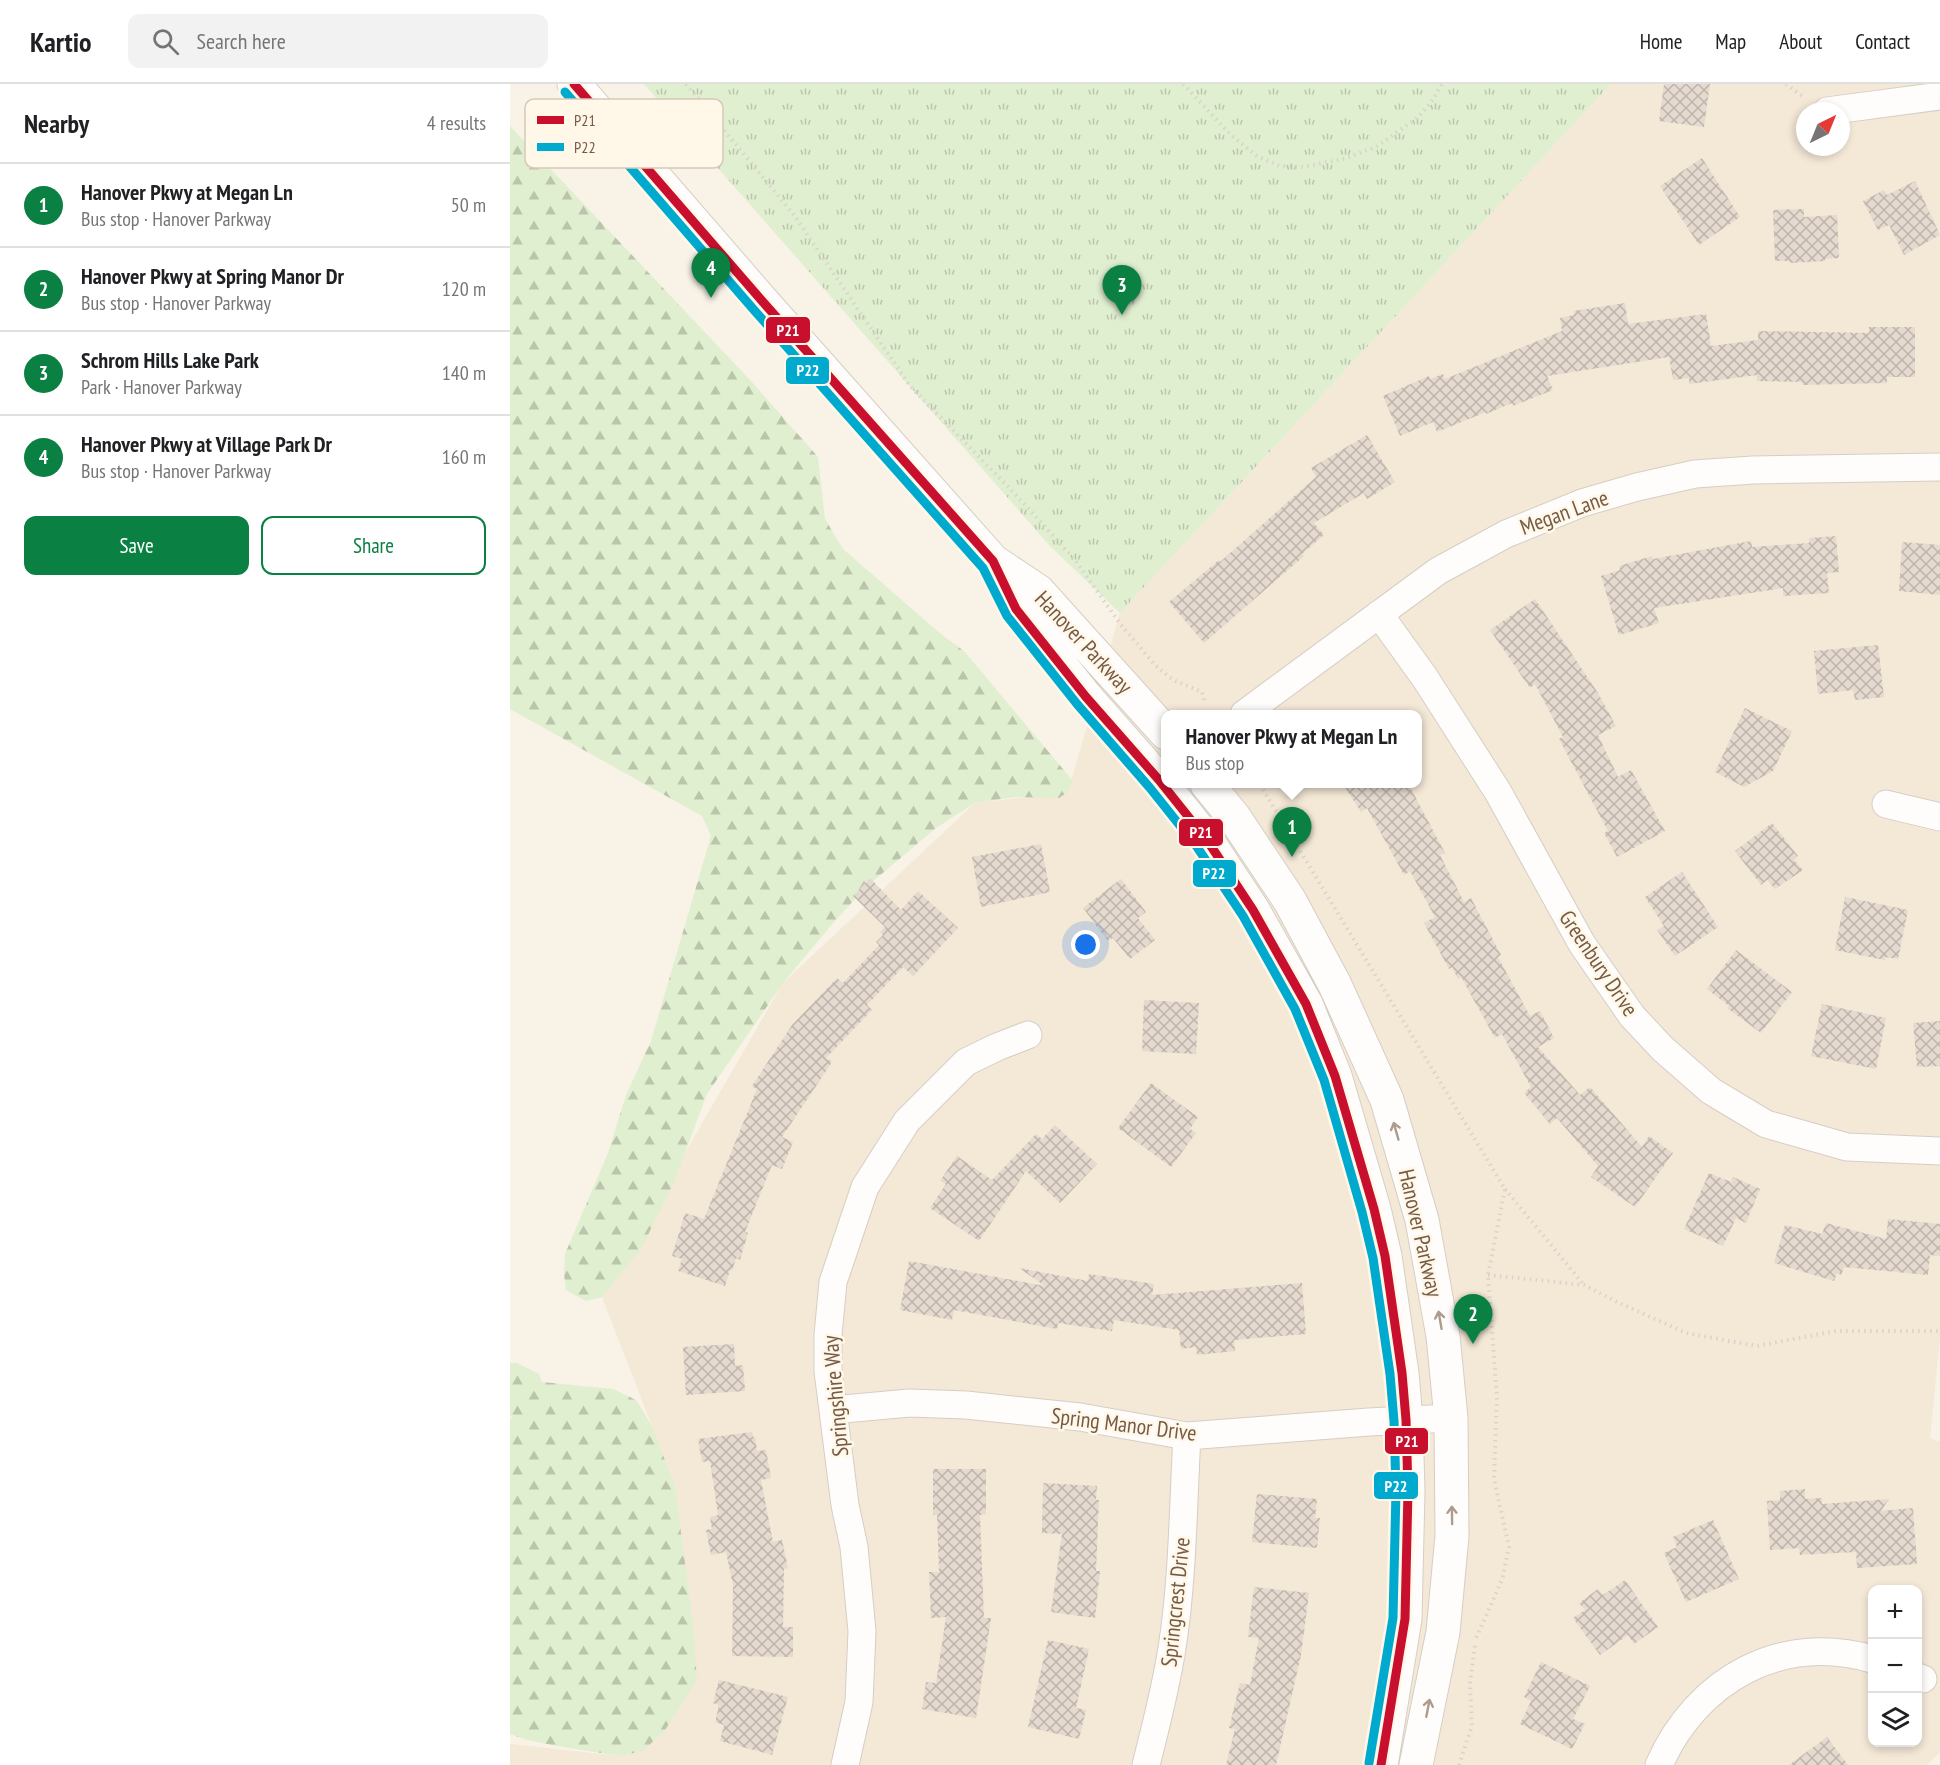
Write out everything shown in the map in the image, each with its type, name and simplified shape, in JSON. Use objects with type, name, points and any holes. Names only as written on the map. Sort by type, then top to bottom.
[{"type":"street","name":"Hanover Parkway","points":[[574,84],[587,99]]},
{"type":"street","points":[[1850,108],[1940,96]]},
{"type":"street","name":"Hanover Parkway","points":[[647,168],[993,561],[1038,591],[1161,727]]},
{"type":"street","name":"Megan Lane","points":[[1249,710],[1438,572],[1506,534],[1582,503],[1637,487],[1695,474],[1753,470],[1940,467]]},
{"type":"street","name":"Hanover Parkway","points":[[993,561],[1016,609],[1086,697],[1161,776]]},
{"type":"street","name":"Greenbury Drive","points":[[1379,614],[1425,678],[1498,792],[1582,944],[1632,1017],[1663,1049],[1711,1091],[1766,1124],[1847,1147],[1940,1151]]},
{"type":"street","name":"Hanover Parkway","points":[[1170,788],[1253,909],[1306,1004],[1335,1076],[1374,1209],[1385,1256],[1402,1373],[1408,1491],[1405,1619],[1381,1765]]},
{"type":"street","name":"Hanover Parkway","points":[[1211,788],[1290,901],[1335,985],[1387,1100],[1422,1220],[1443,1336],[1451,1418],[1452,1536],[1443,1632],[1416,1765]]},
{"type":"street","points":[[1886,804],[1940,817]]},
{"type":"street","name":"Springshire Way","points":[[845,1765],[859,1702],[862,1631],[854,1547],[845,1505],[828,1371],[828,1335],[833,1282],[865,1187],[907,1121],[956,1071],[980,1054],[1028,1035]]},
{"type":"street","name":"Spring Manor Drive","points":[[833,1410],[909,1403],[966,1405],[1090,1419],[1186,1436],[1451,1418]]},
{"type":"street","name":"Springcrest Drive","points":[[1146,1765],[1172,1646],[1181,1559],[1186,1436]]},
{"type":"street","points":[[1659,1765],[1685,1719],[1721,1685],[1745,1670],[1780,1656],[1816,1650],[1844,1652],[1868,1658]]},
{"type":"path","points":[[686,84],[698,99]]},
{"type":"path","points":[[1183,84],[1231,135],[1257,156],[1280,166],[1303,167],[1343,159],[1376,147],[1417,118],[1431,103],[1442,84]]},
{"type":"path","points":[[723,129],[794,215],[910,386],[1068,552],[1121,625],[1156,666],[1173,680],[1202,692],[1205,702]]},
{"type":"path","points":[[1505,1189],[1584,1285]]},
{"type":"path","points":[[1488,1275],[1584,1285],[1686,1333],[1757,1346],[1836,1331],[1940,1331]]},
{"type":"shaded area","points":[[1611,84],[1940,84],[1940,1337],[1930,1438],[1940,1442],[1940,1752],[1927,1765],[510,1765],[510,1744],[619,1756],[652,1426],[602,1297],[783,983],[975,803],[1068,792],[1120,613]]},
{"type":"green space","points":[[644,84],[1611,84],[1120,613],[1050,546],[718,168],[723,168],[723,99],[657,99]]},
{"type":"green space","points":[[510,126],[525,142],[525,168],[550,168],[751,381],[818,457],[825,519],[843,549],[942,635],[964,651],[1073,781],[1068,792],[1059,798],[1015,797],[975,803],[936,828],[865,888],[783,983],[707,1094],[674,1182],[641,1249],[602,1297],[586,1301],[566,1290],[565,1254],[608,1153],[626,1095],[651,1041],[711,836],[702,816],[510,709]]},
{"type":"green space","points":[[510,1363],[517,1363],[539,1374],[542,1382],[613,1389],[636,1400],[652,1426],[675,1487],[693,1625],[697,1680],[665,1730],[643,1751],[619,1756],[527,1740],[510,1734],[510,1420],[512,1417],[510,1415]]},
{"type":"building","points":[[1664,84],[1710,84],[1704,127],[1659,121]]},
{"type":"building","points":[[1702,158],[1740,217],[1699,245],[1660,186]]},
{"type":"building","points":[[1915,181],[1940,235],[1904,255],[1889,225],[1878,230],[1863,201],[1884,190],[1887,195]]},
{"type":"building","points":[[1804,209],[1804,217],[1837,215],[1839,258],[1790,263],[1789,261],[1775,261],[1773,210]]},
{"type":"building","points":[[1625,303],[1628,324],[1706,314],[1711,346],[1758,340],[1758,331],[1869,333],[1869,327],[1915,327],[1915,377],[1887,377],[1887,383],[1802,385],[1802,382],[1757,381],[1757,375],[1689,384],[1689,378],[1673,380],[1669,357],[1547,376],[1553,390],[1513,406],[1512,403],[1486,414],[1486,412],[1437,432],[1433,422],[1400,436],[1383,396],[1429,376],[1430,379],[1443,374],[1445,379],[1562,331],[1560,318],[1574,315],[1574,311]]},
{"type":"building","points":[[1367,435],[1395,482],[1367,499],[1364,493],[1314,523],[1324,535],[1302,554],[1304,556],[1204,643],[1169,602],[1219,560],[1220,562],[1316,477],[1311,468]]},
{"type":"building","points":[[1836,536],[1839,572],[1827,573],[1829,593],[1783,596],[1783,588],[1654,608],[1659,623],[1619,635],[1601,576],[1620,570],[1619,566],[1652,556],[1653,559],[1751,541],[1752,547],[1809,543],[1809,538]]},
{"type":"building","points":[[1902,542],[1940,545],[1940,595],[1899,591]]},
{"type":"building","points":[[1535,599],[1598,693],[1616,726],[1598,735],[1618,777],[1631,770],[1665,831],[1617,857],[1604,833],[1608,831],[1559,739],[1563,737],[1535,684],[1530,688],[1490,630]]},
{"type":"building","points":[[1878,645],[1884,697],[1855,700],[1853,690],[1818,694],[1814,651]]},
{"type":"building","points":[[1745,708],[1792,731],[1773,771],[1744,787],[1715,772]]},
{"type":"building","points":[[1345,788],[1411,788],[1445,853],[1440,855],[1464,902],[1471,898],[1501,955],[1498,957],[1530,1016],[1540,1011],[1554,1038],[1538,1047],[1580,1095],[1590,1087],[1642,1147],[1649,1136],[1673,1153],[1635,1207],[1591,1177],[1598,1166],[1557,1118],[1550,1124],[1524,1093],[1531,1087],[1502,1034],[1495,1038],[1461,977],[1458,979],[1452,967],[1449,969],[1424,923],[1435,917],[1410,871],[1404,875],[1367,808],[1361,812]]},
{"type":"building","points":[[1772,823],[1798,856],[1794,860],[1803,870],[1775,889],[1767,880],[1761,885],[1735,851]]},
{"type":"building","points":[[1041,844],[1050,892],[981,907],[972,857]]},
{"type":"building","points":[[1682,872],[1718,927],[1675,956],[1657,930],[1664,926],[1645,897]]},
{"type":"building","points":[[870,878],[901,910],[918,891],[958,928],[913,976],[903,967],[867,1005],[872,1010],[826,1058],[832,1062],[782,1137],[793,1142],[782,1169],[772,1165],[745,1232],[748,1233],[740,1260],[736,1258],[725,1286],[678,1271],[682,1259],[672,1256],[685,1213],[704,1219],[757,1089],[752,1086],[792,1025],[837,978],[843,983],[879,945],[876,942],[883,935],[880,932],[885,927],[853,896]]},
{"type":"building","points":[[1121,879],[1146,912],[1138,918],[1155,940],[1130,959],[1113,938],[1108,941],[1083,908]]},
{"type":"building","points":[[1845,897],[1908,910],[1898,959],[1885,957],[1885,960],[1835,950]]},
{"type":"building","points":[[1736,950],[1792,992],[1761,1033],[1727,1008],[1729,1006],[1707,989]]},
{"type":"building","points":[[1144,1000],[1199,1003],[1196,1054],[1142,1051]]},
{"type":"building","points":[[1822,1004],[1886,1018],[1876,1069],[1811,1056]]},
{"type":"building","points":[[1940,1021],[1940,1066],[1917,1067],[1913,1023]]},
{"type":"building","points":[[1151,1083],[1198,1117],[1190,1129],[1196,1133],[1171,1167],[1118,1128]]},
{"type":"building","points":[[1055,1125],[1097,1164],[1060,1203],[1026,1171],[979,1241],[930,1208],[946,1184],[940,1181],[957,1156],[992,1180],[1036,1134],[1042,1139]]},
{"type":"building","points":[[1709,1173],[1731,1182],[1733,1177],[1760,1189],[1746,1223],[1736,1218],[1723,1246],[1684,1229]]},
{"type":"building","points":[[1888,1219],[1940,1224],[1940,1256],[1930,1255],[1928,1275],[1844,1267],[1841,1275],[1837,1273],[1834,1281],[1774,1263],[1785,1225],[1822,1234],[1826,1223],[1886,1239]]},
{"type":"building","points":[[909,1261],[1045,1286],[1019,1268],[1088,1281],[1089,1274],[1154,1284],[1152,1295],[1302,1283],[1306,1334],[1234,1340],[1235,1351],[1197,1355],[1196,1347],[1181,1349],[1179,1330],[1114,1320],[1112,1331],[1058,1323],[1057,1329],[954,1310],[952,1320],[900,1310]]},
{"type":"building","points":[[734,1344],[735,1366],[743,1365],[745,1391],[686,1395],[683,1347]]},
{"type":"building","points":[[752,1432],[757,1451],[766,1450],[771,1478],[761,1480],[773,1542],[782,1540],[788,1568],[784,1569],[783,1627],[793,1627],[793,1657],[732,1656],[733,1585],[726,1552],[711,1555],[706,1530],[712,1529],[710,1517],[718,1515],[710,1461],[702,1462],[698,1439]]},
{"type":"building","points":[[933,1469],[986,1469],[986,1514],[980,1515],[984,1618],[991,1618],[976,1718],[922,1709],[926,1682],[936,1683],[946,1617],[931,1618],[929,1572],[939,1572],[937,1515],[933,1515]]},
{"type":"building","points":[[1043,1483],[1097,1486],[1096,1500],[1099,1500],[1096,1571],[1100,1571],[1095,1618],[1051,1612],[1062,1534],[1042,1533]]},
{"type":"building","points":[[1805,1489],[1805,1499],[1822,1498],[1822,1504],[1889,1499],[1881,1511],[1913,1508],[1917,1564],[1857,1568],[1856,1552],[1800,1555],[1799,1548],[1770,1550],[1767,1501],[1780,1500],[1780,1491]]},
{"type":"building","points":[[1257,1494],[1317,1499],[1315,1518],[1320,1518],[1317,1548],[1252,1542]]},
{"type":"building","points":[[1713,1520],[1739,1579],[1686,1602],[1664,1553],[1677,1547],[1673,1537]]},
{"type":"building","points":[[1625,1580],[1658,1627],[1634,1644],[1628,1635],[1600,1655],[1573,1618],[1585,1610],[1579,1603],[1598,1589],[1603,1595]]},
{"type":"building","points":[[1254,1587],[1309,1593],[1301,1655],[1276,1765],[1226,1765],[1235,1729],[1229,1728],[1240,1683],[1250,1685],[1259,1638],[1248,1637]]},
{"type":"building","points":[[1048,1640],[1089,1649],[1076,1708],[1086,1710],[1079,1739],[1028,1727]]},
{"type":"building","points":[[1541,1662],[1590,1686],[1573,1719],[1585,1724],[1572,1749],[1520,1724],[1531,1701],[1524,1697]]},
{"type":"building","points":[[719,1680],[788,1697],[772,1755],[720,1741],[724,1725],[715,1722],[719,1705],[713,1703]]},
{"type":"building","points":[[1827,1737],[1848,1765],[1789,1765]]},
{"type":"transit line","name":"P21","points":[[574,84],[587,99]]},
{"type":"transit line","name":"P22","points":[[565,92],[571,99]]},
{"type":"transit line","name":"P22","points":[[631,168],[983,568],[1007,616],[1077,704],[1150,788],[1197,847],[1243,916],[1295,1009],[1324,1080],[1362,1212],[1373,1258],[1390,1374],[1396,1491],[1393,1618],[1369,1763]]},
{"type":"transit line","name":"P21","points":[[647,168],[993,561],[1016,609],[1086,697],[1161,782]]},
{"type":"transit line","name":"P21","points":[[1165,788],[1207,840],[1253,910],[1306,1004],[1335,1076],[1374,1209],[1385,1256],[1402,1373],[1408,1491],[1405,1619],[1381,1765]]},
{"type":"place","name":"Hanover Pkwy at Village Park Dr","points":[[711,298]]},
{"type":"place","name":"Schrom Hills Lake Park","points":[[1122,315]]},
{"type":"place","name":"Hanover Pkwy at Megan Ln","points":[[1292,857]]},
{"type":"place","name":"Hanover Pkwy at Spring Manor Dr","points":[[1473,1344]]}]
